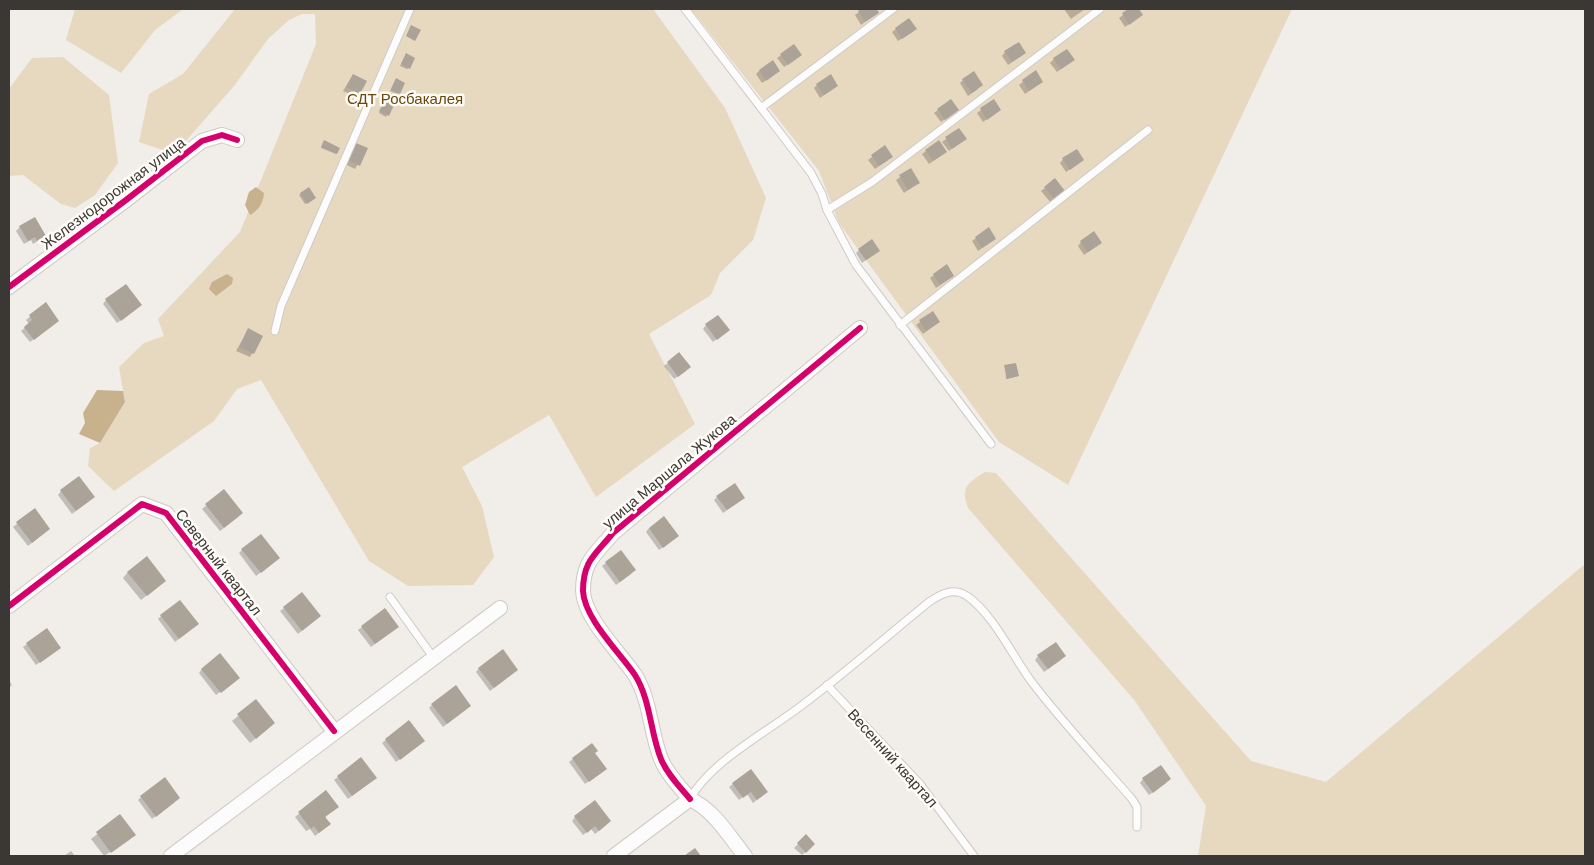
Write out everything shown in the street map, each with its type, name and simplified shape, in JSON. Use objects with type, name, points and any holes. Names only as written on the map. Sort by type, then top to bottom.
[{"type":"street","name":"Железнодорожная улица","points":[[9,288],[202,141],[222,135],[237,140]]},
{"type":"street","name":"улица Маршала Жукова","points":[[745,856],[702,804],[690,799],[672,777],[661,759],[647,703],[636,677],[591,615],[583,594],[585,567],[613,533],[860,328]]},
{"type":"street","name":"Северный квартал","points":[[9,606],[142,504],[166,513],[334,731]]},
{"type":"street","points":[[171,856],[433,656],[500,608]]},
{"type":"street","points":[[614,856],[690,799]]},
{"type":"lane","points":[[274,331],[281,306],[410,9]]},
{"type":"lane","points":[[685,9],[811,173],[822,194],[827,210],[856,265],[991,444]]},
{"type":"lane","points":[[761,108],[892,9]]},
{"type":"lane","points":[[827,210],[872,182],[1100,9]]},
{"type":"lane","points":[[900,325],[1148,130]]},
{"type":"lane","points":[[690,799],[697,786],[720,764],[827,685],[942,593],[956,592],[966,596],[980,608],[1044,697],[1132,799],[1137,807],[1137,826]]},
{"type":"lane","points":[[390,597],[433,656]]},
{"type":"lane","name":"Весенний квартал","points":[[827,685],[920,784],[974,856]]},
{"type":"green space","points":[[75,9],[183,9],[155,30],[121,73],[66,40]]},
{"type":"green space","name":"СДТ Росбакалея","points":[[235,9],[653,9],[725,108],[766,198],[753,240],[720,273],[711,295],[649,334],[695,424],[596,497],[549,415],[462,467],[482,506],[494,557],[473,585],[408,586],[369,561],[261,380],[237,389],[214,421],[114,491],[88,466],[90,448],[100,443],[125,402],[119,367],[144,343],[164,336],[158,319],[240,232],[316,44],[315,14],[302,14],[289,20],[268,39],[234,86],[185,142],[166,151],[139,142],[149,94],[183,74]]},
{"type":"green space","points":[[691,9],[1292,9],[1068,485],[999,442],[839,223],[819,171]]},
{"type":"green space","points":[[63,57],[109,95],[118,163],[95,195],[75,208],[61,204],[23,175],[9,176],[9,89],[32,58]]},
{"type":"green space","points":[[985,472],[996,473],[1251,761],[1326,782],[1585,564],[1585,856],[1198,856],[1206,806],[1135,701],[968,508],[965,490],[974,479]]},
{"type":"shaded area","points":[[256,187],[264,193],[262,203],[250,215],[245,205],[249,192]]},
{"type":"shaded area","points":[[227,274],[233,278],[232,284],[216,296],[209,289],[212,282]]},
{"type":"shaded area","points":[[97,390],[123,391],[125,402],[100,443],[79,434],[85,423],[83,413]]},
{"type":"building","points":[[861,9],[877,9],[879,13],[865,22],[858,11]]},
{"type":"building","points":[[1128,9],[1139,9],[1143,15],[1129,25],[1122,13]]},
{"type":"building","points":[[909,18],[917,29],[902,39],[895,28]]},
{"type":"building","points":[[411,25],[421,30],[415,41],[406,36]]},
{"type":"building","points":[[1019,42],[1026,53],[1012,62],[1004,51]]},
{"type":"building","points":[[794,44],[802,55],[788,65],[780,54]]},
{"type":"building","points":[[1067,49],[1075,60],[1061,69],[1053,58]]},
{"type":"building","points":[[406,53],[415,58],[410,69],[401,64]]},
{"type":"building","points":[[773,60],[780,71],[766,81],[759,70]]},
{"type":"building","points":[[1036,70],[1043,82],[1029,91],[1022,80]]},
{"type":"building","points":[[974,71],[983,85],[972,93],[962,79]]},
{"type":"building","points":[[353,74],[367,81],[360,94],[346,87]]},
{"type":"building","points":[[831,74],[838,86],[824,95],[816,84]]},
{"type":"building","points":[[396,78],[405,83],[400,94],[391,89]]},
{"type":"building","points":[[951,99],[959,110],[945,120],[937,109]]},
{"type":"building","points":[[994,99],[1001,110],[987,120],[980,108]]},
{"type":"building","points":[[385,101],[394,105],[389,116],[379,111]]},
{"type":"building","points":[[959,128],[967,139],[952,149],[945,137]]},
{"type":"building","points":[[324,140],[340,148],[337,154],[321,147]]},
{"type":"building","points":[[939,140],[947,152],[933,161],[925,150]]},
{"type":"building","points":[[356,143],[368,148],[360,166],[348,160]]},
{"type":"building","points":[[885,145],[893,157],[879,166],[871,155]]},
{"type":"building","points":[[1077,149],[1084,160],[1070,170],[1062,158]]},
{"type":"building","points":[[911,168],[920,183],[908,190],[899,175]]},
{"type":"building","points":[[1055,178],[1065,191],[1055,200],[1044,187]]},
{"type":"building","points":[[309,187],[316,198],[307,204],[300,193]]},
{"type":"building","points":[[35,217],[46,236],[37,241],[35,237],[28,241],[19,226]]},
{"type":"building","points":[[989,227],[996,239],[982,248],[975,237]]},
{"type":"building","points":[[1094,231],[1102,243],[1088,252],[1080,241]]},
{"type":"building","points":[[872,239],[880,251],[866,260],[858,249]]},
{"type":"building","points":[[947,264],[954,276],[940,285],[933,274]]},
{"type":"building","points":[[126,284],[142,305],[121,321],[105,299]]},
{"type":"building","points":[[46,302],[59,321],[34,340],[24,327],[32,320],[29,315]]},
{"type":"building","points":[[933,311],[940,322],[926,331],[919,320]]},
{"type":"building","points":[[718,315],[730,330],[717,340],[705,324]]},
{"type":"building","points":[[248,328],[263,336],[254,354],[239,347]]},
{"type":"building","points":[[679,352],[691,367],[678,377],[667,362]]},
{"type":"building","points":[[1016,363],[1019,376],[1007,379],[1004,365]]},
{"type":"building","points":[[79,476],[95,497],[76,511],[60,490]]},
{"type":"building","points":[[735,483],[745,498],[727,510],[716,496]]},
{"type":"building","points":[[224,489],[243,513],[224,528],[205,504]]},
{"type":"building","points":[[35,508],[50,529],[32,543],[16,522]]},
{"type":"building","points":[[664,516],[679,536],[663,548],[649,528]]},
{"type":"building","points":[[261,534],[280,558],[261,573],[241,549]]},
{"type":"building","points":[[621,550],[636,570],[620,582],[605,562]]},
{"type":"building","points":[[147,556],[166,581],[147,596],[127,572]]},
{"type":"building","points":[[302,592],[321,616],[302,631],[283,607]]},
{"type":"building","points":[[180,600],[199,624],[179,639],[160,615]]},
{"type":"building","points":[[385,608],[399,627],[375,644],[361,626]]},
{"type":"building","points":[[47,628],[61,648],[40,663],[26,643]]},
{"type":"building","points":[[1056,642],[1066,656],[1048,669],[1037,655]]},
{"type":"building","points":[[503,649],[518,670],[494,688],[478,668]]},
{"type":"building","points":[[220,653],[240,678],[221,693],[201,669]]},
{"type":"building","points":[[456,685],[471,706],[447,724],[431,704]]},
{"type":"building","points":[[256,699],[275,723],[256,739],[237,714]]},
{"type":"building","points":[[409,720],[425,741],[400,760],[385,739]]},
{"type":"building","points":[[592,743],[598,751],[595,753],[607,769],[589,782],[572,758]]},
{"type":"building","points":[[361,757],[377,778],[352,796],[337,776]]},
{"type":"building","points":[[1161,765],[1171,779],[1153,793],[1142,778]]},
{"type":"building","points":[[751,769],[768,792],[757,800],[751,792],[743,798],[732,783]]},
{"type":"building","points":[[165,777],[180,798],[156,817],[140,796]]},
{"type":"building","points":[[326,790],[339,807],[325,817],[331,824],[319,833],[314,826],[311,829],[298,812]]},
{"type":"building","points":[[595,800],[611,821],[599,831],[595,826],[587,833],[574,816]]},
{"type":"building","points":[[120,814],[136,835],[111,853],[96,832]]},
{"type":"building","points":[[806,834],[815,844],[806,853],[797,843]]},
{"type":"building","points":[[695,848],[701,856],[684,856]]},
{"type":"cycle path","points":[[9,287],[202,141],[222,135],[237,140]]},
{"type":"cycle path","points":[[690,799],[670,775],[661,759],[644,695],[635,675],[589,612],[583,591],[585,572],[591,559],[613,533],[860,328]]},
{"type":"cycle path","points":[[9,606],[142,504],[166,513],[334,731]]}]
